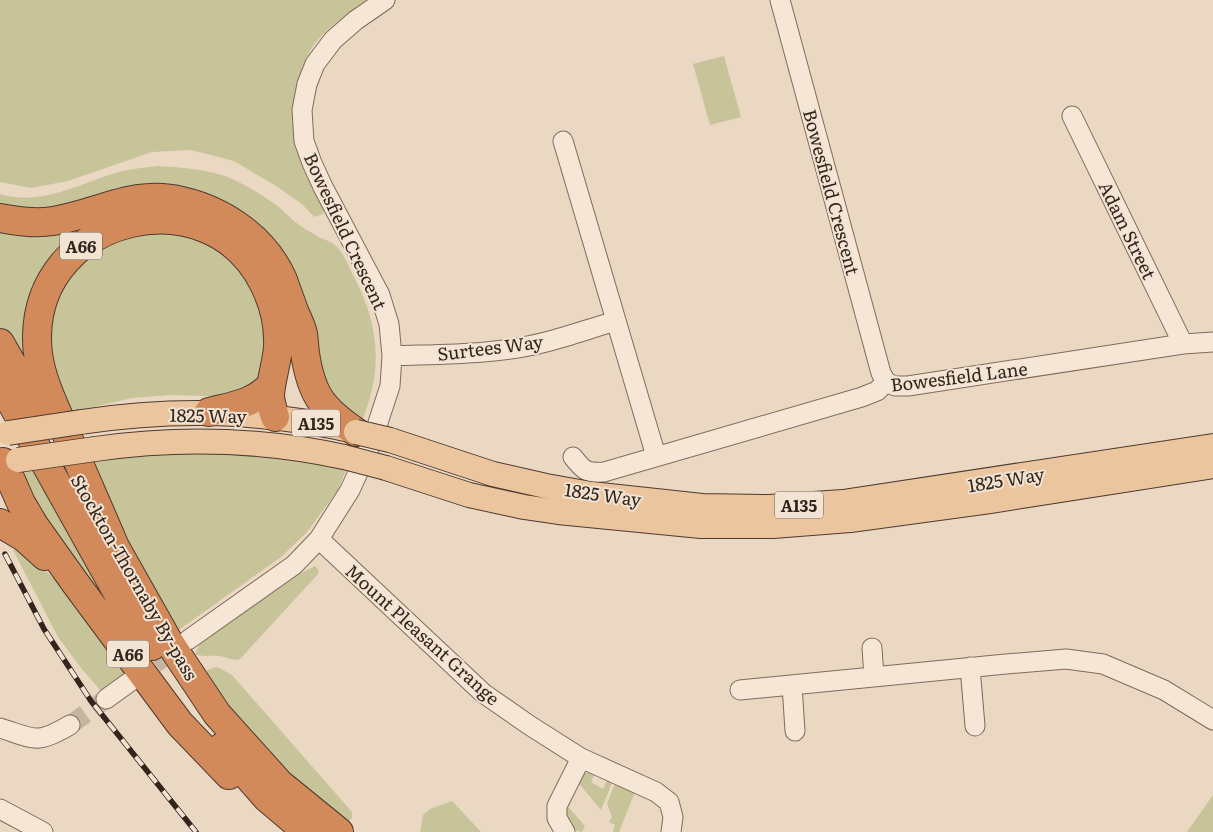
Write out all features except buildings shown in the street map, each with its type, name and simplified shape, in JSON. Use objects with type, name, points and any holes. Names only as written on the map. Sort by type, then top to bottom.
[{"type":"highway","points":[[0,218],[27,222],[53,221],[133,199],[156,198],[180,200],[205,207],[226,218],[248,234],[264,249],[282,279],[303,333],[309,372],[320,400],[327,410],[356,432]]},
{"type":"highway","name":"A66","points":[[115,547],[45,384],[37,351],[38,318],[49,287],[67,259],[92,238],[122,224],[139,220],[172,220],[196,226],[218,236],[244,256],[264,283],[275,314],[278,339],[270,397],[275,417]]},
{"type":"highway","points":[[275,417],[287,398],[293,358],[292,306]]},
{"type":"highway","name":"Stockton-Thornaby By-pass","points":[[0,342],[167,639],[217,714],[280,784],[339,832]]},
{"type":"highway","name":"Stockton-Thornaby By-pass","points":[[0,382],[121,599],[202,725],[267,798],[307,832]]},
{"type":"highway","name":"A135","points":[[210,412],[254,400],[271,385]]},
{"type":"highway","name":"A66","points":[[5,461],[21,503],[34,526],[180,724],[251,798],[291,832]]},
{"type":"highway","points":[[0,523],[25,538],[76,584]]},
{"type":"main road","name":"1825 Way","points":[[4,433],[128,415],[210,412],[275,417],[328,425],[390,440],[501,476],[573,491],[702,506],[769,507],[843,502],[1213,446]]},
{"type":"main road","points":[[270,445],[275,417]]},
{"type":"main road","name":"1825 Way","points":[[5,461],[143,443],[207,440],[270,445],[344,457],[386,468],[470,495],[532,508],[701,526],[773,526],[850,520],[1213,466]]},
{"type":"street","name":"Bowesfield Crescent","points":[[319,539],[350,490],[371,444],[390,386],[392,356],[389,324],[380,295],[322,187],[304,141],[302,110],[306,84],[316,64],[333,40],[356,20],[385,0]]},
{"type":"street","name":"Bowesfield Crescent","points":[[780,0],[881,373],[886,382]]},
{"type":"street","name":"Adam Street","points":[[1072,116],[1183,344]]},
{"type":"street","points":[[563,141],[656,456]]},
{"type":"street","name":"Surtees Way","points":[[392,356],[461,353],[512,348],[545,342],[616,321]]},
{"type":"street","name":"Bowesfield Lane","points":[[573,457],[582,468],[590,472],[604,472],[862,397],[876,391],[886,382],[895,386],[908,386],[1183,344],[1213,342]]},
{"type":"street","points":[[188,640],[294,565],[319,539]]},
{"type":"street","name":"Mount Pleasant Grange","points":[[319,539],[483,694],[581,758],[656,792],[669,802],[673,817],[670,832]]},
{"type":"street","points":[[872,648],[874,677]]},
{"type":"street","points":[[740,690],[1066,659],[1103,664],[1164,690],[1213,720]]},
{"type":"street","points":[[970,667],[975,726]]},
{"type":"street","points":[[106,699],[131,681]]},
{"type":"street","points":[[792,685],[795,731]]},
{"type":"street","points":[[0,728],[40,739],[48,738],[70,725]]},
{"type":"street","points":[[566,832],[557,818],[557,806],[581,758]]},
{"type":"street","points":[[0,809],[43,832]]},
{"type":"shaded area","points":[[0,0],[371,0],[342,19],[316,42],[305,60],[297,83],[292,119],[294,139],[305,169],[324,206],[323,214],[314,217],[302,204],[234,161],[191,150],[152,152],[68,181],[31,188],[0,182]]},
{"type":"shaded area","points":[[724,56],[741,117],[710,125],[693,64]]},
{"type":"shaded area","points":[[158,166],[206,171],[236,181],[269,200],[295,222],[317,236],[333,243],[340,250],[363,295],[369,313],[376,349],[373,386],[361,423],[327,404],[305,298],[294,271],[278,248],[68,212],[0,208],[0,194],[29,198],[43,196],[71,189],[118,172]]},
{"type":"shaded area","points":[[95,221],[212,221],[281,329],[214,228],[76,240],[33,373],[0,330],[0,224]]},
{"type":"shaded area","points":[[167,227],[219,248],[252,281],[268,331],[261,378],[237,397],[170,395],[132,398],[67,413],[46,359],[51,300],[93,246]]},
{"type":"shaded area","points":[[238,448],[347,467],[338,490],[307,532],[281,557],[176,632],[129,545],[89,459]]},
{"type":"shaded area","points":[[28,464],[33,468],[72,530],[137,658],[18,475]]},
{"type":"shaded area","points":[[20,546],[68,592],[127,673],[101,691],[58,637],[13,550]]},
{"type":"shaded area","points":[[315,566],[318,569],[318,574],[240,659],[234,660],[220,656],[195,654],[205,633],[289,579]]},
{"type":"shaded area","points":[[217,667],[232,675],[352,812],[352,818],[346,824],[340,822],[255,742],[209,682],[207,670]]},
{"type":"shaded area","points":[[586,773],[595,773],[591,782],[603,789],[607,780],[612,783],[601,810],[576,780]]},
{"type":"shaded area","points":[[615,784],[635,792],[619,832],[613,832],[615,825],[609,822],[612,817],[607,803]]},
{"type":"shaded area","points":[[1213,795],[1213,832],[1187,832]]},
{"type":"shaded area","points":[[452,801],[481,832],[420,832],[423,815],[430,809]]},
{"type":"shaded area","points":[[564,802],[585,826],[582,832],[574,830],[566,824]]},
{"type":"tunnel","points":[[132,680],[183,644]]},
{"type":"tunnel","points":[[70,725],[106,699]]},
{"type":"railway","points":[[5,554],[44,629],[91,701],[196,832]]}]
